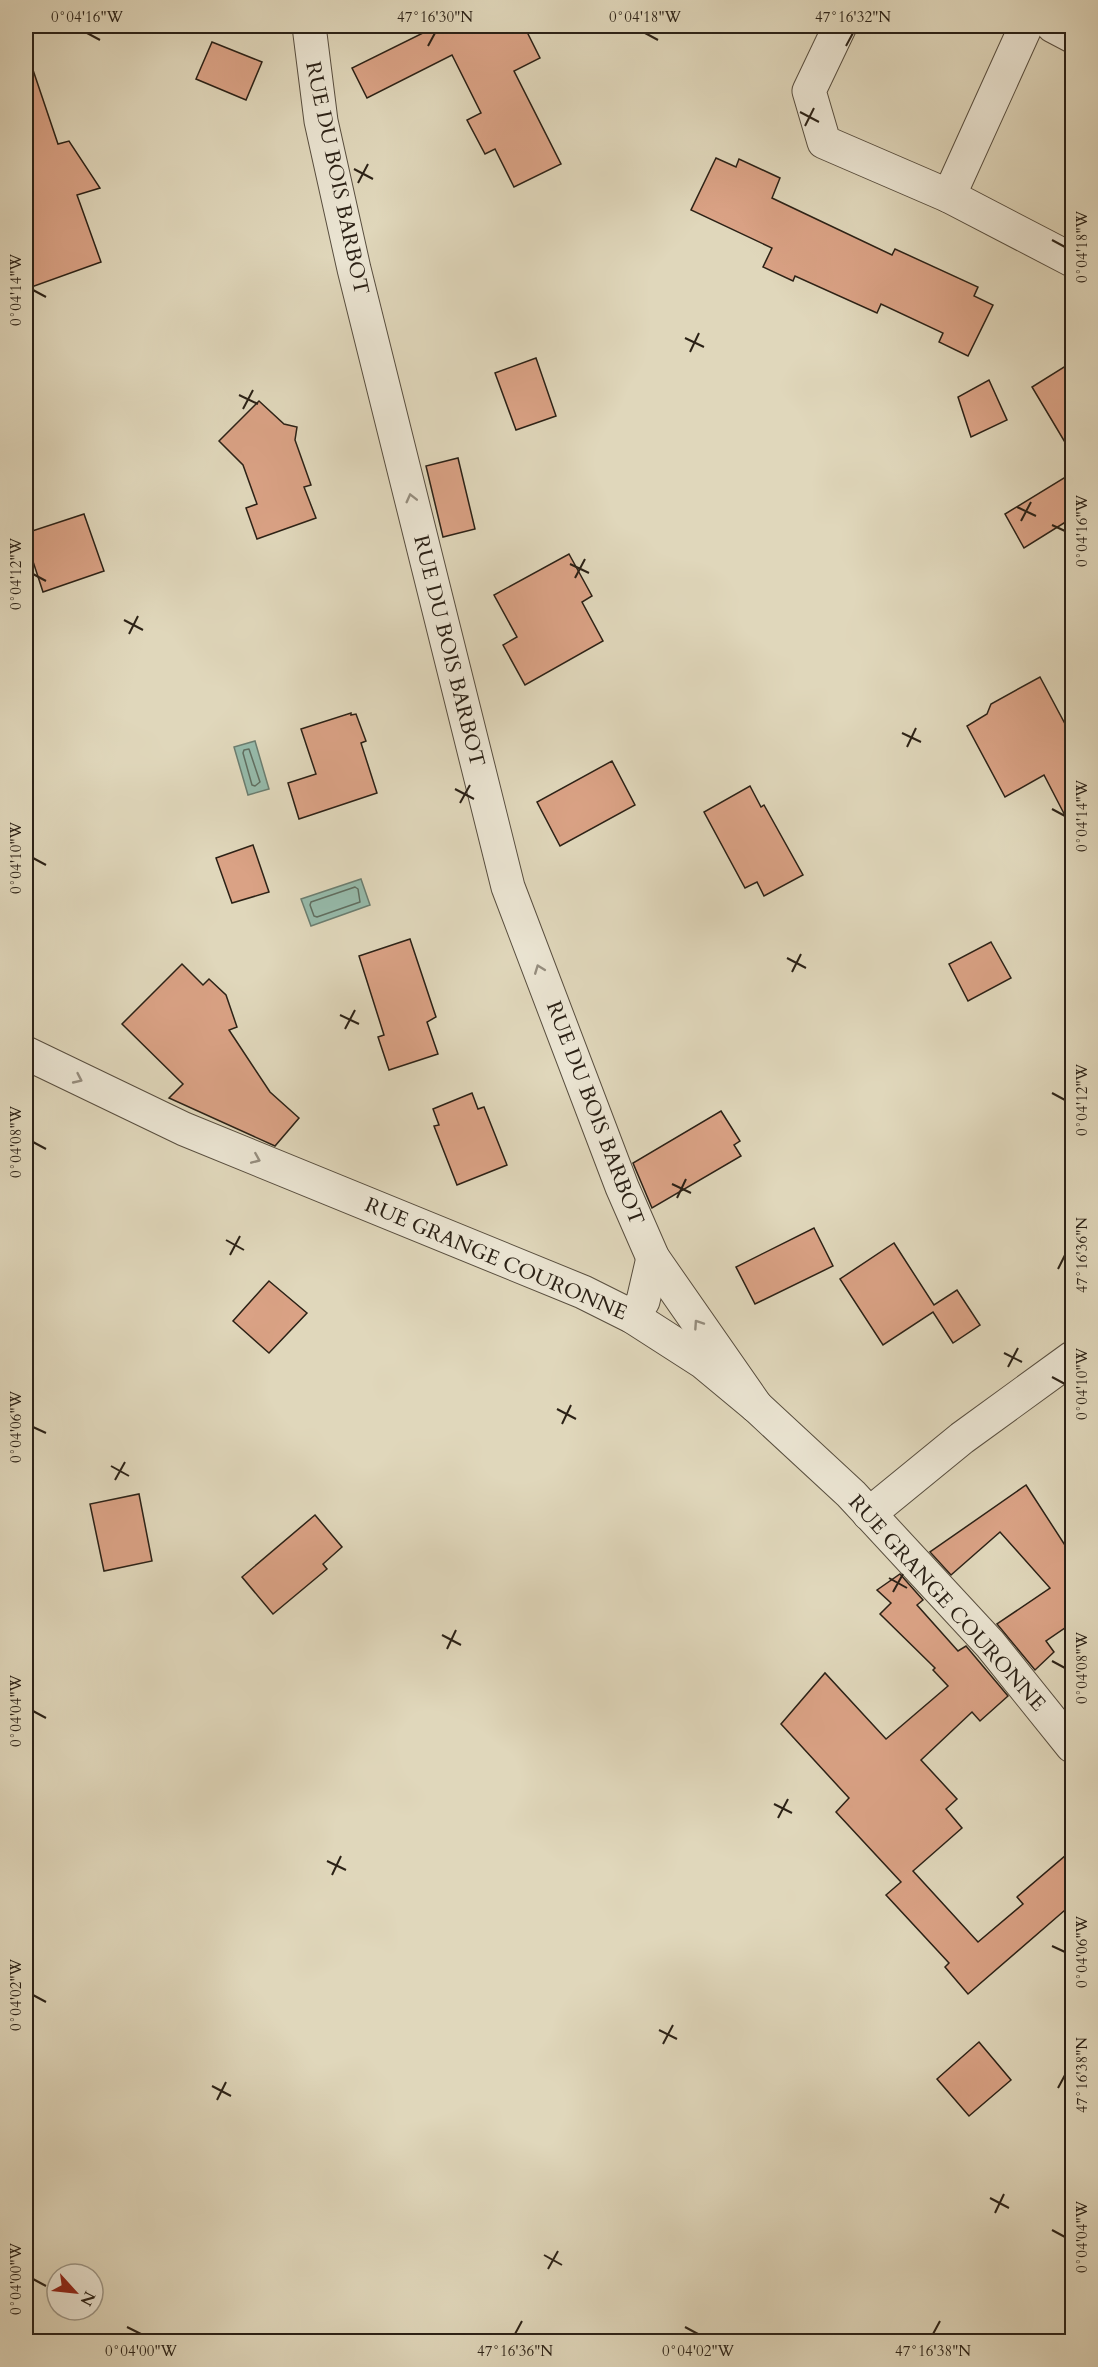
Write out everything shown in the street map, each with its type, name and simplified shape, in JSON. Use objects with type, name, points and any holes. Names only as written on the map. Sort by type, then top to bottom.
[{"type":"street","name":"RUE DU BOIS BARBOT","points":[[309,26],[321,121],[354,269],[508,887],[622,1187],[653,1258],[756,1406]]},
{"type":"street","points":[[840,26],[809,91],[824,142],[948,196],[1072,260]]},
{"type":"street","points":[[948,196],[1026,26]]},
{"type":"street","points":[[1053,26],[1072,36]]},
{"type":"street","name":"RUE GRANGE COURONNE","points":[[26,1053],[184,1130],[583,1292],[633,1317],[702,1362],[756,1406],[869,1514],[990,1644],[1072,1746]]},
{"type":"street","points":[[633,1317],[643,1301],[653,1258]]},
{"type":"street","points":[[869,1514],[962,1438],[1072,1358]]},
{"type":"water","points":[[255,741],[269,789],[248,795],[234,747]]},
{"type":"water","points":[[361,879],[370,905],[311,926],[301,899]]},
{"type":"building","points":[[437,26],[524,26],[540,58],[514,71],[561,164],[514,187],[495,149],[485,154],[467,120],[481,113],[452,55],[367,98],[352,68]]},
{"type":"building","points":[[212,42],[262,62],[246,100],[196,79]]},
{"type":"building","points":[[31,64],[58,144],[69,141],[100,188],[77,195],[101,262],[26,289],[26,65]]},
{"type":"building","points":[[716,158],[736,167],[739,159],[780,178],[772,198],[892,255],[895,249],[978,287],[974,296],[993,305],[968,356],[939,342],[943,333],[881,304],[877,313],[795,276],[793,281],[763,267],[772,248],[691,210]]},
{"type":"building","points":[[536,358],[556,416],[516,430],[495,373]]},
{"type":"building","points":[[1072,362],[1072,454],[1032,387]]},
{"type":"building","points":[[989,380],[1007,420],[971,437],[958,397]]},
{"type":"building","points":[[259,401],[284,424],[297,427],[295,440],[311,485],[304,487],[316,518],[257,539],[246,508],[257,504],[243,465],[219,441]]},
{"type":"building","points":[[458,458],[475,529],[443,537],[426,466]]},
{"type":"building","points":[[1072,473],[1072,518],[1024,548],[1005,514]]},
{"type":"building","points":[[84,514],[104,571],[43,592],[26,540],[26,533]]},
{"type":"building","points":[[569,554],[592,596],[582,602],[603,641],[525,685],[503,645],[517,637],[494,595]]},
{"type":"building","points":[[1040,677],[1072,737],[1072,829],[1044,775],[1005,797],[967,726],[987,714],[991,704]]},
{"type":"building","points":[[351,713],[351,715],[356,714],[366,741],[361,743],[377,793],[299,819],[288,783],[316,774],[301,729]]},
{"type":"building","points":[[612,761],[635,805],[560,846],[537,802]]},
{"type":"building","points":[[750,786],[761,807],[764,805],[803,875],[764,896],[757,882],[745,888],[704,812]]},
{"type":"building","points":[[253,845],[269,892],[232,903],[216,858]]},
{"type":"building","points":[[410,939],[436,1017],[427,1022],[438,1054],[389,1070],[378,1037],[384,1035],[359,956]]},
{"type":"building","points":[[991,942],[1011,978],[968,1001],[949,964]]},
{"type":"building","points":[[182,964],[203,985],[209,979],[226,995],[237,1027],[229,1030],[270,1092],[299,1118],[275,1146],[169,1098],[183,1084],[122,1024]]},
{"type":"building","points":[[472,1093],[478,1109],[484,1107],[507,1165],[457,1185],[434,1126],[439,1125],[433,1109]]},
{"type":"building","points":[[721,1111],[740,1141],[734,1145],[741,1156],[652,1208],[633,1163]]},
{"type":"building","points":[[814,1228],[833,1266],[755,1304],[736,1267]]},
{"type":"building","points":[[894,1243],[934,1305],[957,1290],[980,1325],[953,1343],[933,1312],[883,1345],[840,1279]]},
{"type":"building","points":[[269,1281],[307,1313],[269,1353],[233,1321]]},
{"type":"building","points":[[1026,1485],[1072,1556],[1072,1623],[1046,1641],[1054,1652],[1035,1670],[997,1624],[1050,1588],[1000,1532],[951,1575],[930,1552]]},
{"type":"building","points":[[139,1494],[152,1561],[104,1571],[90,1504]]},
{"type":"building","points":[[315,1515],[342,1547],[323,1564],[327,1569],[273,1614],[242,1577]]},
{"type":"building","points":[[900,1574],[923,1600],[917,1605],[958,1651],[966,1646],[1008,1696],[980,1721],[972,1712],[921,1760],[957,1799],[946,1809],[962,1828],[913,1871],[978,1942],[1023,1904],[1017,1897],[1072,1850],[1072,1904],[968,1994],[945,1967],[949,1963],[886,1895],[901,1882],[836,1812],[849,1798],[781,1724],[825,1673],[886,1739],[948,1686],[933,1670],[935,1668],[880,1614],[891,1603],[877,1590]]},
{"type":"building","points":[[979,2042],[1011,2080],[969,2116],[937,2079]]}]
